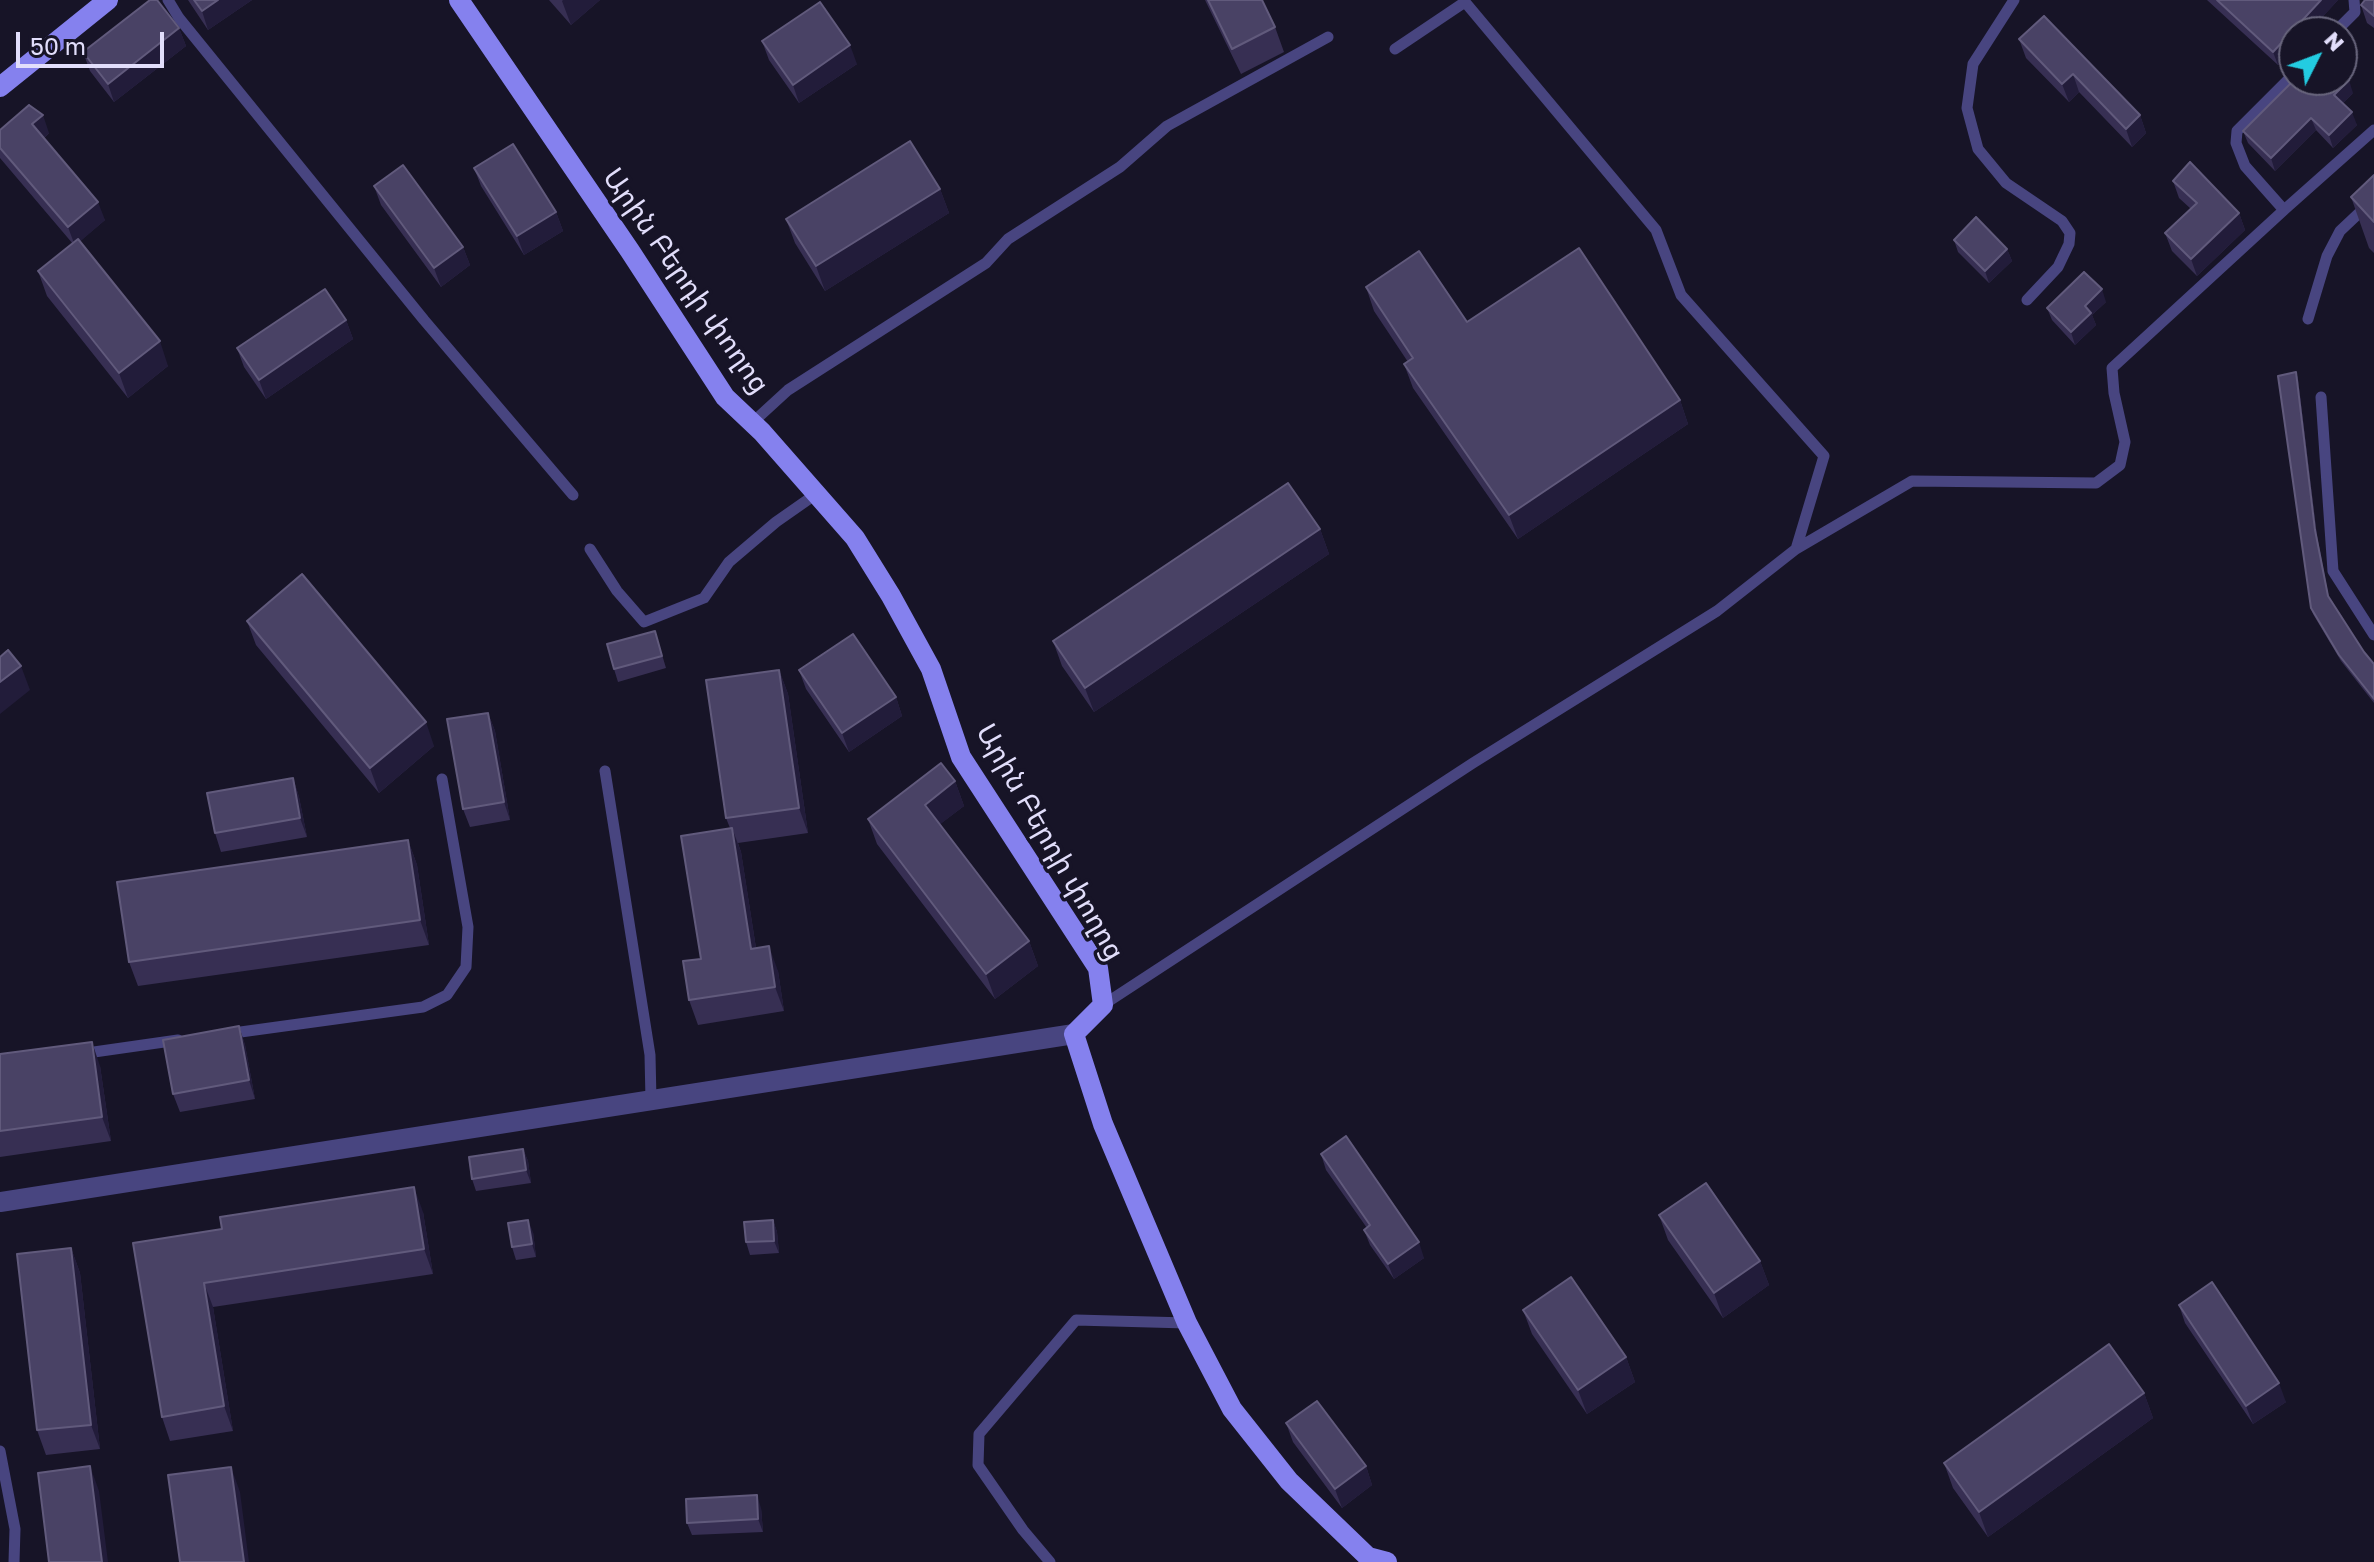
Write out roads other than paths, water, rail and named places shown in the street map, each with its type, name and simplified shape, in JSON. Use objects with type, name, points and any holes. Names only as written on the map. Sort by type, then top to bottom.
[{"type":"street","points":[[0,87],[108,0]]},
{"type":"street","name":"Արին Բերդի փողոց","points":[[459,0],[725,397],[855,538],[898,608],[931,669],[961,757],[1098,968],[1103,1005],[1074,1034]]},
{"type":"street","points":[[0,1202],[1074,1034],[1103,1124],[1187,1323],[1232,1409],[1289,1481],[1368,1557],[1387,1562]]},
{"type":"lane","points":[[168,0],[179,18],[424,320],[573,495]]},
{"type":"lane","points":[[2014,0],[1973,64],[1967,108],[1978,149],[2006,183],[2062,221],[2070,233],[2069,244],[2058,267],[2027,300]]},
{"type":"lane","points":[[1395,49],[1465,2],[1656,230],[1681,295],[1824,456],[1796,549]]},
{"type":"lane","points":[[752,423],[788,390],[986,263],[1008,239],[1120,167],[1167,126],[1328,37]]},
{"type":"lane","points":[[2278,90],[2237,131],[2236,143],[2245,166],[2284,210]]},
{"type":"lane","points":[[1103,1005],[1473,763],[1717,611],[1796,549],[1912,481],[2096,483],[2120,465],[2125,442],[2112,368],[2374,130]]},
{"type":"lane","points":[[2308,319],[2327,256],[2340,231],[2374,199]]},
{"type":"lane","points":[[2321,397],[2333,571],[2374,635]]},
{"type":"lane","points":[[590,549],[617,591],[644,622],[704,598],[729,562],[776,522],[816,494]]},
{"type":"lane","points":[[605,771],[650,1055],[651,1100]]},
{"type":"lane","points":[[220,1034],[423,1007],[447,995],[466,967],[468,927],[442,779]]},
{"type":"lane","points":[[63,1056],[188,1039]]},
{"type":"lane","points":[[1050,1562],[1023,1530],[978,1465],[979,1434],[1076,1320],[1187,1323]]},
{"type":"lane","points":[[0,1451],[15,1529],[14,1562]]}]
